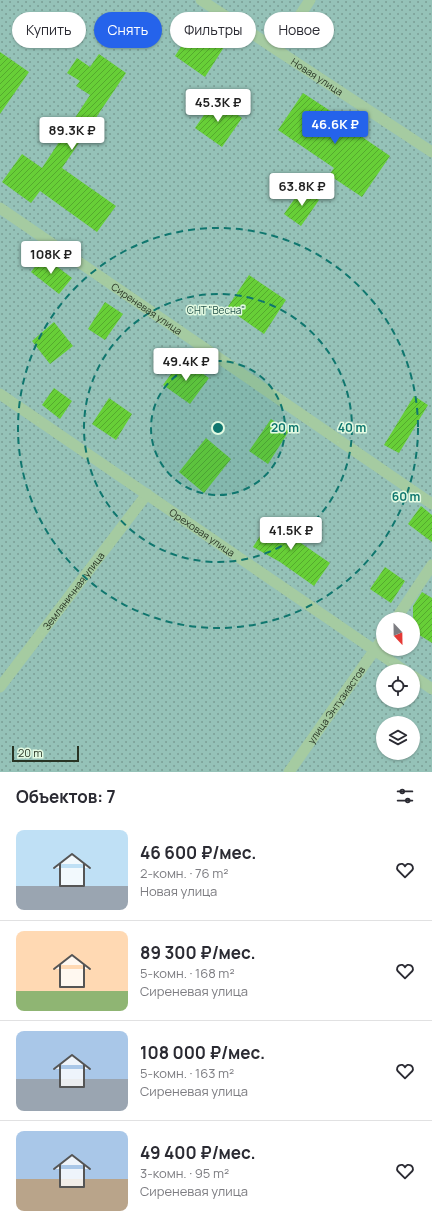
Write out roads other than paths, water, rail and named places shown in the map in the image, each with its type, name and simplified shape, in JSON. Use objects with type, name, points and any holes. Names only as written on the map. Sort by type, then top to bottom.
[{"type":"street","name":"Новая улица","points":[[201,0],[432,152]]},
{"type":"street","points":[[277,50],[310,0]]},
{"type":"street","name":"Сиреневая улица","points":[[0,208],[432,504]]},
{"type":"street","name":"Ореховая улица","points":[[0,394],[396,664]]},
{"type":"street","name":"Земляничная улица","points":[[0,687],[146,494]]},
{"type":"street","points":[[401,612],[432,565]]},
{"type":"street","name":"улица Энтузиастов","points":[[290,772],[375,650]]},
{"type":"street","points":[[420,681],[432,689]]},
{"type":"park label","name":"СНТ \"Весна\"","points":[[216,310]]}]
